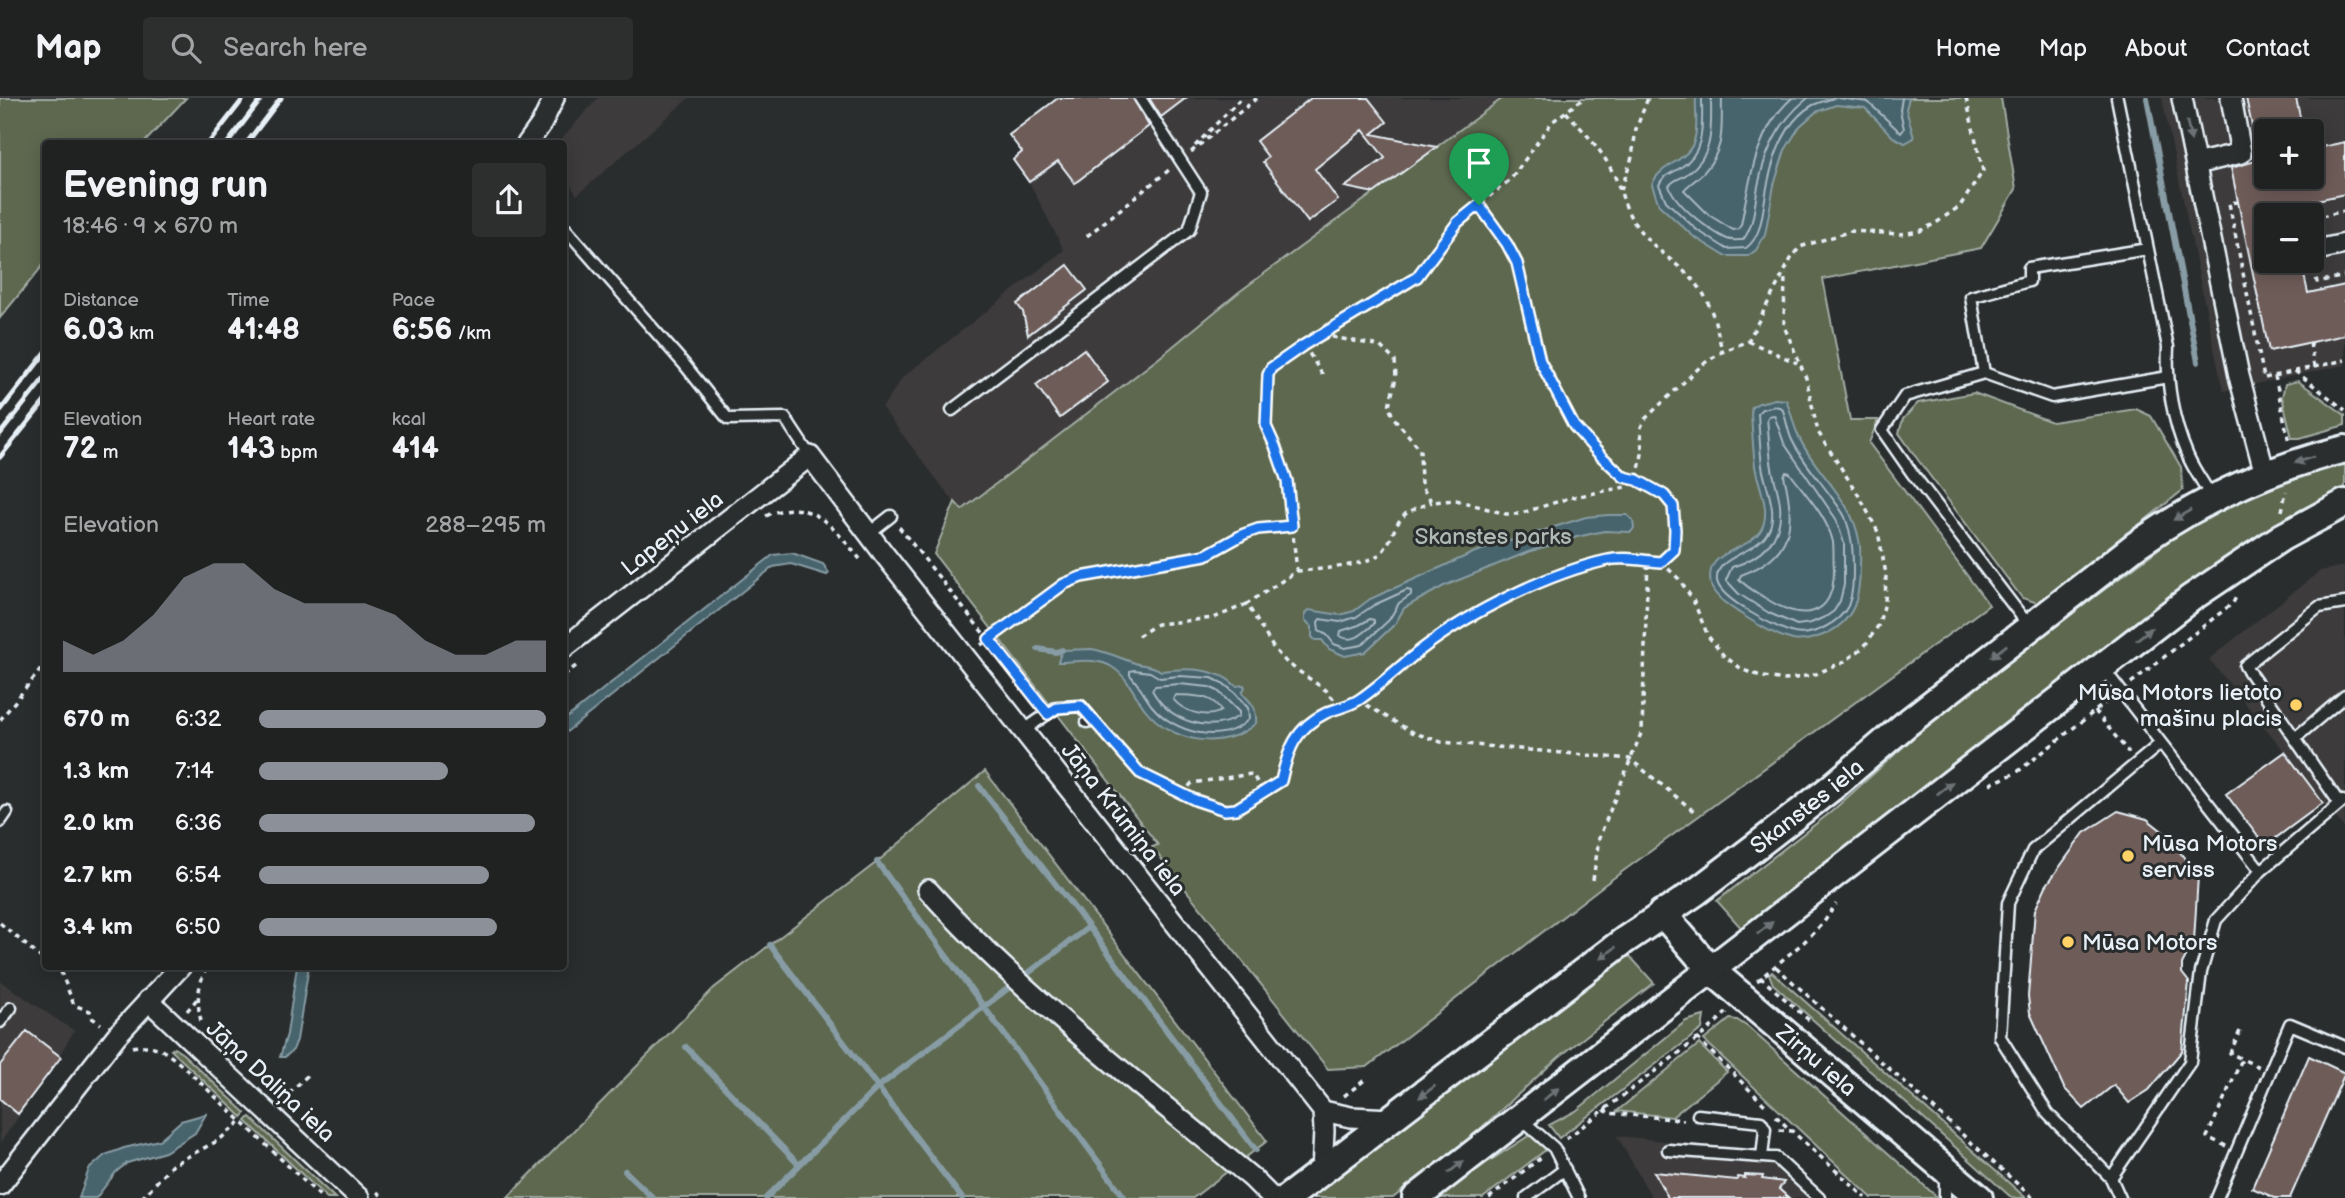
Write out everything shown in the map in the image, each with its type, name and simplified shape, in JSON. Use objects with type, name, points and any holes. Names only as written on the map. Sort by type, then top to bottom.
[{"type":"main road","name":"Skanstes iela","points":[[1287,1198],[1662,913],[1696,892],[1759,844],[2136,545],[2212,498],[2264,474],[2345,449]]},
{"type":"main road","points":[[1416,1198],[2192,598],[2282,537],[2345,503]]},
{"type":"main road","name":"Zirņu iela","points":[[1662,913],[1711,970],[1979,1198]]},
{"type":"street","points":[[530,140],[554,98]]},
{"type":"street","points":[[2182,98],[2239,376],[2264,474]]},
{"type":"street","points":[[2196,164],[2241,153],[2231,98]]},
{"type":"street","points":[[2324,248],[2345,244]]},
{"type":"street","name":"Jāņa Krūmiņa iela","points":[[810,456],[868,534],[1323,1111]]},
{"type":"street","name":"Lapeņu iela","points":[[567,646],[810,456]]},
{"type":"street","points":[[928,890],[958,923],[1033,995],[1252,1178],[1272,1198]]},
{"type":"street","points":[[0,1185],[117,1035],[177,970]]},
{"type":"street","name":"Jāņa Daliņa iela","points":[[148,1000],[367,1194]]},
{"type":"street","points":[[1322,1171],[1323,1111],[1351,1117],[1391,1119]]},
{"type":"lane","points":[[952,410],[1189,230],[1201,192],[1140,98]]},
{"type":"lane","points":[[2117,98],[2168,348],[2168,377],[2181,439],[2188,457],[2212,498]]},
{"type":"lane","points":[[567,229],[728,419],[785,418],[810,456]]},
{"type":"lane","points":[[1984,373],[1971,297],[2029,281],[2029,268],[2148,249]]},
{"type":"lane","points":[[2030,627],[1882,430],[1905,396],[1984,373],[2052,397],[2168,377]]},
{"type":"lane","points":[[868,534],[891,516]]},
{"type":"lane","points":[[2110,1178],[2190,1062],[2201,972],[2216,920],[2261,871],[2343,802],[2245,666],[2319,607],[2345,603]]},
{"type":"lane","points":[[2102,667],[2261,871]]},
{"type":"lane","points":[[2295,738],[2345,696]]},
{"type":"lane","points":[[1023,731],[1057,708],[1081,706],[1089,720]]},
{"type":"lane","points":[[2120,1198],[2110,1178],[2048,1114],[2000,1037],[2008,904],[2033,850],[2161,743]]},
{"type":"lane","points":[[0,822],[8,812]]},
{"type":"lane","points":[[0,1022],[11,1008]]},
{"type":"lane","points":[[2217,1198],[2290,1024],[2345,1047]]},
{"type":"lane","points":[[1698,1115],[1761,1122],[1765,1129],[1762,1157]]},
{"type":"lane","points":[[1520,1118],[1553,1148],[1579,1198]]},
{"type":"lane","points":[[1668,1150],[1776,1158],[1819,1198]]},
{"type":"lane","points":[[1945,1168],[1945,1198]]},
{"type":"lane","points":[[1526,1198],[1564,1169]]},
{"type":"path","points":[[1182,160],[1241,98]]},
{"type":"path","points":[[1297,571],[1287,481],[1266,426],[1268,375],[1271,368],[1417,277],[1458,222],[1511,179],[1552,122],[1584,98]]},
{"type":"path","points":[[1621,190],[1632,157],[1636,129],[1648,98]]},
{"type":"path","points":[[1138,636],[1157,624],[1214,618],[1247,604],[1297,571],[1316,572],[1379,556],[1391,541],[1400,519],[1412,510],[1432,502],[1462,501],[1506,513],[1519,513],[1569,498],[1625,487],[1637,480],[1642,454],[1641,428],[1645,419],[1703,364],[1748,341],[1792,257],[1800,247],[1851,231],[1900,234],[1920,231],[1960,206],[1983,171],[1966,98]]},
{"type":"path","points":[[1566,112],[1590,137],[1612,170],[1632,220],[1642,233],[1696,283],[1708,301],[1722,352]]},
{"type":"path","points":[[2238,202],[2229,203],[2264,378]]},
{"type":"path","points":[[1479,205],[1517,263],[1540,361],[1574,426],[1624,477],[1637,480],[1664,495],[1673,506],[1674,550],[1661,562]]},
{"type":"path","points":[[2324,215],[2345,211]]},
{"type":"path","points":[[1089,720],[1140,773],[1182,794],[1225,810],[1236,809],[1281,781],[1288,751],[1298,733],[1323,715],[1358,700],[1423,648],[1513,594],[1610,559],[1661,562],[1679,579],[1693,600],[1708,636],[1724,656],[1743,670],[1786,680],[1815,674],[1845,662],[1864,647],[1878,626],[1885,603],[1886,574],[1878,532],[1861,499],[1818,432],[1806,378],[1784,326],[1785,273]]},
{"type":"path","points":[[2317,282],[2345,276]]},
{"type":"path","points":[[1322,335],[1380,346],[1395,361],[1396,378],[1389,406],[1393,417],[1420,449],[1421,486],[1432,502]]},
{"type":"path","points":[[1748,341],[1799,364]]},
{"type":"path","points":[[2310,343],[2315,367]]},
{"type":"path","points":[[1304,345],[1325,379]]},
{"type":"path","points":[[2282,537],[2280,523],[2290,464],[2290,445],[2273,376],[2345,360]]},
{"type":"path","points":[[2295,371],[2345,410]]},
{"type":"path","points":[[757,521],[787,509],[803,510],[817,515],[827,521],[868,567]]},
{"type":"path","points":[[891,516],[1048,714]]},
{"type":"path","points":[[989,639],[1064,584],[1081,577],[1206,555],[1251,531],[1292,526]]},
{"type":"path","points":[[1593,880],[1598,838],[1642,731],[1648,561]]},
{"type":"path","points":[[1982,788],[2016,773],[2233,603],[2237,595]]},
{"type":"path","points":[[1247,604],[1274,649],[1287,663],[1327,691],[1340,708]]},
{"type":"path","points":[[567,673],[583,660]]},
{"type":"path","points":[[0,720],[42,668]]},
{"type":"path","points":[[1358,700],[1412,732],[1441,742],[1630,759],[1695,812]]},
{"type":"path","points":[[2095,711],[2137,763]]},
{"type":"path","points":[[1182,794],[1192,783],[1252,774],[1264,793]]},
{"type":"path","points":[[1489,1198],[1697,1038],[1760,977],[1776,967],[1824,922],[1837,902]]},
{"type":"path","points":[[0,923],[42,959]]},
{"type":"path","points":[[1776,967],[2033,1198]]},
{"type":"path","points":[[58,970],[74,1005],[90,1011],[92,1018],[129,1047],[144,1044],[154,1047],[184,1066],[322,1198]]},
{"type":"path","points":[[205,970],[197,999],[201,1021],[207,1028]]},
{"type":"path","points":[[185,1014],[197,999]]},
{"type":"path","points":[[2240,1031],[2230,1053],[2270,1072]]},
{"type":"path","points":[[1697,1038],[1792,1131]]},
{"type":"path","points":[[154,1047],[159,1042]]},
{"type":"path","points":[[2237,1151],[2207,1137],[2242,1059]]},
{"type":"path","points":[[278,1104],[310,1073]]},
{"type":"path","points":[[142,1198],[172,1165],[219,1140],[249,1113]]},
{"type":"path","points":[[367,1194],[383,1198]]},
{"type":"shaded area","points":[[598,98],[689,98],[577,195],[567,180],[567,140],[561,140]]},
{"type":"shaded area","points":[[1058,98],[1503,98],[1239,292],[1160,357],[961,511],[882,408],[903,377],[1064,250],[1029,182],[1013,160],[1022,152]]},
{"type":"shaded area","points":[[2162,98],[2345,98],[2345,365],[2223,391]]},
{"type":"shaded area","name":"Mūsa Motors lietoto mašīnu placis","points":[[2345,566],[2345,829],[2209,659],[2320,571]]},
{"type":"shaded area","points":[[0,981],[74,1031],[47,1076],[0,1143]]},
{"type":"shaded area","points":[[1617,1136],[1776,1153],[1824,1198],[1652,1198]]},
{"type":"green space","points":[[0,98],[186,98],[147,140],[42,140],[42,267],[0,318]]},
{"type":"green space","name":"Skanstes parks","points":[[1503,98],[2001,98],[2016,189],[1981,248],[1823,279],[1850,420],[1878,420],[1869,443],[1989,605],[1604,885],[1367,1067],[1328,1069],[1152,847],[1158,845],[934,554],[955,502],[962,510],[1160,357],[1239,292]]},
{"type":"green space","points":[[2298,381],[2345,415],[2345,425],[2292,438],[2282,397],[2285,384]]},
{"type":"green space","points":[[1974,393],[2052,422],[2136,409],[2151,416],[2181,467],[2183,490],[2047,598],[2038,603],[2022,598],[1899,433],[1903,419],[1918,403]]},
{"type":"green space","points":[[2345,461],[2345,487],[2262,533],[2224,558],[1743,930],[1717,901],[1831,812],[1942,712],[2173,538],[2221,507],[2288,479]]},
{"type":"green space","points":[[985,771],[1267,1141],[1193,1198],[507,1198],[714,988],[877,862]]},
{"type":"green space","points":[[1628,954],[1654,983],[1559,1057],[1469,1139],[1393,1198],[1311,1198]]},
{"type":"green space","points":[[1772,972],[2026,1198],[2012,1198],[1773,984],[1769,974]]},
{"type":"green space","points":[[1704,1016],[1702,1029],[1559,1138],[1549,1125],[1576,1111],[1686,1021]]},
{"type":"green space","points":[[1730,1019],[1748,1027],[1938,1198],[1872,1198],[1704,1040]]},
{"type":"green space","points":[[1699,1044],[1727,1072],[1672,1117],[1617,1111]]},
{"type":"green space","points":[[174,1048],[246,1113],[242,1117],[171,1050]]},
{"type":"green space","points":[[250,1117],[335,1198],[327,1198],[246,1121]]},
{"type":"green space","points":[[1530,1135],[1547,1149],[1483,1198],[1432,1198]]},
{"type":"water","points":[[1696,98],[1909,98],[1906,109],[1914,138],[1905,143],[1893,137],[1865,108],[1836,105],[1816,112],[1800,126],[1785,150],[1774,185],[1765,235],[1756,250],[1748,256],[1725,256],[1693,236],[1659,205],[1652,185],[1661,172],[1688,152],[1692,145],[1696,128]]},
{"type":"water","points":[[1775,399],[1786,400],[1798,435],[1849,511],[1860,543],[1859,588],[1849,616],[1834,630],[1804,640],[1786,638],[1759,625],[1723,601],[1711,585],[1710,573],[1720,557],[1747,543],[1762,528],[1765,505],[1755,466],[1751,413],[1752,407]]},
{"type":"water","points":[[1627,515],[1633,520],[1634,528],[1631,532],[1604,531],[1577,537],[1528,552],[1444,586],[1404,608],[1395,624],[1365,652],[1345,656],[1329,649],[1322,640],[1312,637],[1312,627],[1305,620],[1305,614],[1309,610],[1340,615],[1354,611],[1370,599],[1475,552],[1586,517]]},
{"type":"water","points":[[792,553],[823,564],[829,573],[827,575],[791,564],[773,567],[567,732],[567,718],[773,555]]},
{"type":"water","points":[[1092,649],[1161,671],[1201,670],[1220,675],[1236,686],[1244,685],[1242,693],[1253,706],[1256,723],[1229,738],[1214,740],[1198,740],[1169,730],[1145,709],[1127,681],[1112,667],[1093,661],[1058,662],[1062,650]]},
{"type":"water","points":[[296,970],[308,970],[297,1040],[293,1050],[285,1057],[280,1057],[287,1034]]},
{"type":"water","points":[[206,1114],[195,1133],[165,1152],[127,1163],[116,1172],[96,1198],[79,1198],[89,1169],[105,1155],[159,1140],[181,1121]]},
{"type":"building","points":[[1058,98],[1133,98],[1149,126],[1075,183],[1058,161],[1029,182],[1013,160],[1022,152],[1009,135]]},
{"type":"building","points":[[1149,98],[1186,98],[1161,117]]},
{"type":"building","points":[[1311,98],[1368,98],[1387,122],[1372,134],[1437,147],[1374,193],[1345,187],[1385,158],[1363,130],[1315,169],[1338,200],[1308,222],[1263,162],[1268,157],[1256,141]]},
{"type":"building","points":[[2246,98],[2296,98],[2300,119],[2254,119],[2253,131]]},
{"type":"building","points":[[2345,142],[2345,194],[2303,203],[2254,203],[2254,273],[2304,273],[2308,293],[2345,285],[2345,335],[2269,351],[2231,168],[2254,161],[2254,189],[2324,189],[2324,146]]},
{"type":"building","points":[[1068,265],[1087,290],[1028,335],[1023,312],[1017,304]]},
{"type":"building","points":[[1084,349],[1108,382],[1060,418],[1036,385]]},
{"type":"building","points":[[2285,752],[2323,803],[2265,846],[2226,794]]},
{"type":"building","points":[[2118,811],[2147,819],[2166,834],[2198,876],[2194,941],[2182,964],[2182,973],[2189,982],[2182,1051],[2149,1090],[2129,1103],[2114,1085],[2084,1109],[2064,1088],[2030,1013],[2028,996],[2035,910],[2046,886],[2084,833]]},
{"type":"building","points":[[27,1031],[61,1057],[18,1114],[0,1099],[0,1065]]},
{"type":"building","points":[[2309,1056],[2345,1073],[2290,1198],[2275,1198],[2252,1188]]},
{"type":"building","points":[[1654,1172],[1737,1180],[1738,1177],[1745,1178],[1745,1175],[1763,1176],[1762,1179],[1784,1182],[1779,1189],[1789,1198],[1668,1198]]},
{"type":"waterway","points":[[2147,98],[2198,362]]},
{"type":"waterway","points":[[1038,649],[1056,652],[1062,650]]},
{"type":"waterway","points":[[979,786],[1089,927],[1256,1150]]},
{"type":"waterway","points":[[877,862],[1125,1198]]},
{"type":"waterway","points":[[766,1198],[878,1087],[1089,927]]},
{"type":"waterway","points":[[770,945],[962,1198]]},
{"type":"waterway","points":[[686,1047],[799,1165]]},
{"type":"waterway","points":[[625,1171],[653,1198]]},
{"type":"railway","points":[[211,140],[244,98]]},
{"type":"railway","points":[[230,140],[262,98]]},
{"type":"railway","points":[[249,140],[281,98]]},
{"type":"railway","points":[[0,411],[42,357]]},
{"type":"railway","points":[[0,434],[42,381]]},
{"type":"railway","points":[[0,457],[42,405]]},
{"type":"place","name":"Mūsa Motors lietoto mašīnu placis","points":[[2296,705]]},
{"type":"place","name":"Mūsa Motors serviss","points":[[2128,856]]},
{"type":"place","name":"Mūsa Motors","points":[[2068,942]]},
{"type":"route","points":[[1479,205],[1517,263],[1530,308],[1540,361],[1574,426],[1624,477],[1637,480],[1664,495],[1673,506],[1674,550],[1661,562],[1610,559],[1558,576],[1513,594],[1469,618],[1423,648],[1358,700],[1323,715],[1298,733],[1288,751],[1281,781],[1236,809],[1225,810],[1195,800],[1140,773],[1081,706],[1057,708],[1048,714],[989,639],[1064,584],[1081,577],[1206,555],[1258,529],[1292,526],[1287,481],[1266,426],[1268,375],[1271,368],[1417,277],[1458,222],[1479,205]]}]
